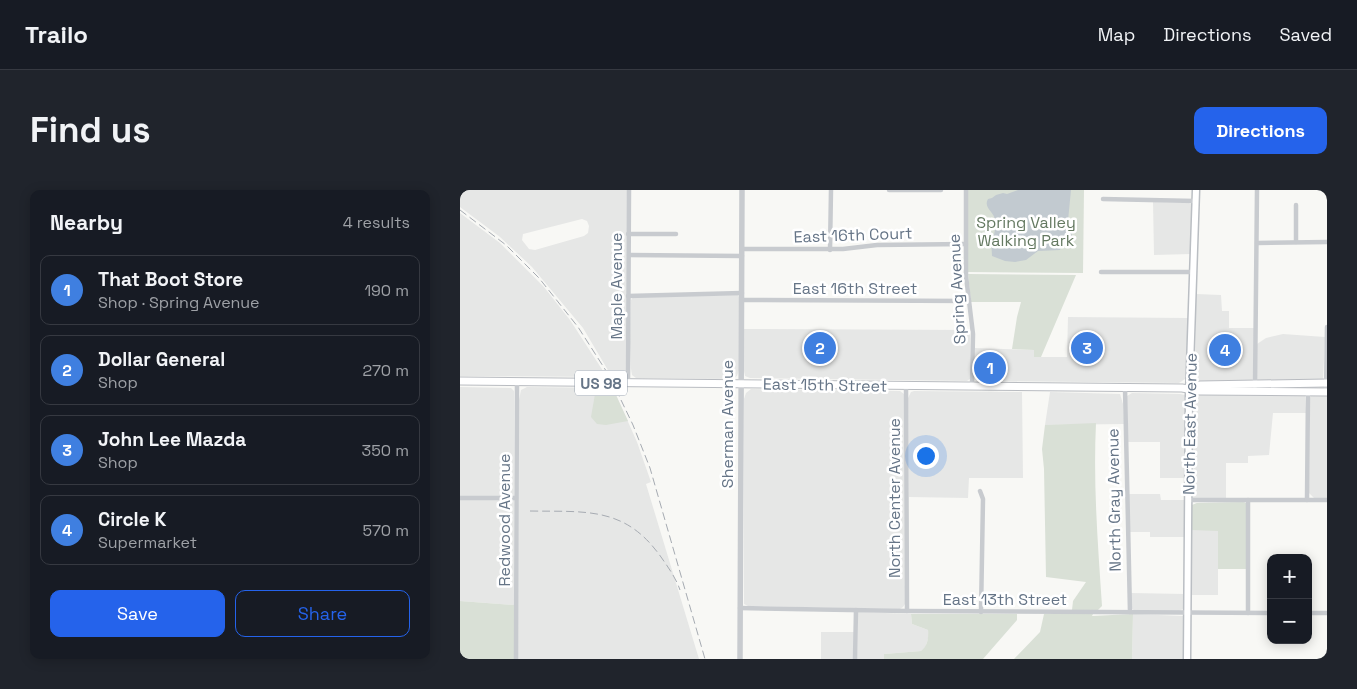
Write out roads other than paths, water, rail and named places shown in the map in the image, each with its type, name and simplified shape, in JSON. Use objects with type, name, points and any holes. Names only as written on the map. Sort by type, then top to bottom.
[{"type":"main road","name":"North East Avenue","points":[[1187,659],[1189,388],[1196,190]]},
{"type":"main road","name":"East 15th Street","points":[[460,381],[1189,388],[1200,391],[1327,383]]},
{"type":"main road","points":[[1308,392],[1316,383]]},
{"type":"main road","points":[[1302,384],[1307,387],[1308,392]]},
{"type":"main road","name":"East 15th Street","points":[[1255,388],[1327,392]]},
{"type":"street","name":"Maple Avenue","points":[[628,383],[629,190]]},
{"type":"street","name":"Sherman Avenue","points":[[740,659],[742,190]]},
{"type":"street","points":[[830,250],[831,190]]},
{"type":"street","points":[[889,190],[941,190]]},
{"type":"street","name":"Spring Avenue","points":[[966,190],[966,276],[973,334],[972,386]]},
{"type":"street","points":[[1255,388],[1257,190]]},
{"type":"street","points":[[1103,200],[1195,201]]},
{"type":"street","points":[[1296,205],[1296,242]]},
{"type":"street","points":[[628,234],[676,234]]},
{"type":"street","points":[[1257,242],[1327,242]]},
{"type":"street","name":"East 16th Court","points":[[742,249],[830,250],[877,245],[966,244]]},
{"type":"street","points":[[629,255],[742,256]]},
{"type":"street","points":[[1101,272],[1193,272]]},
{"type":"street","points":[[628,296],[742,293]]},
{"type":"street","name":"East 16th Street","points":[[742,300],[968,302]]},
{"type":"street","points":[[1327,327],[1327,392]]},
{"type":"street","name":"Redwood Avenue","points":[[516,659],[517,382]]},
{"type":"street","name":"North Center Avenue","points":[[906,386],[907,611]]},
{"type":"street","name":"North Gray Avenue","points":[[1125,388],[1130,612]]},
{"type":"street","points":[[1307,500],[1308,392]]},
{"type":"street","points":[[980,491],[983,499],[981,612]]},
{"type":"street","points":[[460,498],[516,498]]},
{"type":"street","points":[[1188,500],[1327,500]]},
{"type":"street","points":[[1248,500],[1248,613]]},
{"type":"street","name":"East 13th Street","points":[[740,608],[981,612],[1267,613]]},
{"type":"street","points":[[855,659],[856,610]]},
{"type":"street","points":[[1312,613],[1327,613]]},
{"type":"railway","points":[[460,210],[506,245],[539,278],[578,327],[610,377],[633,425],[650,468],[705,659]]},
{"type":"railway","points":[[530,511],[569,511],[603,515],[618,520],[633,528],[647,540],[669,569],[680,590]]},
{"type":"place","name":"Dollar General","points":[[820,348]]},
{"type":"place","name":"John Lee Mazda","points":[[1087,348]]},
{"type":"place","name":"Circle K","points":[[1225,350]]},
{"type":"place","name":"That Boot Store","points":[[990,368]]},
{"type":"park label","name":"Spring Valley Walking Park","points":[[1026,231]]}]
